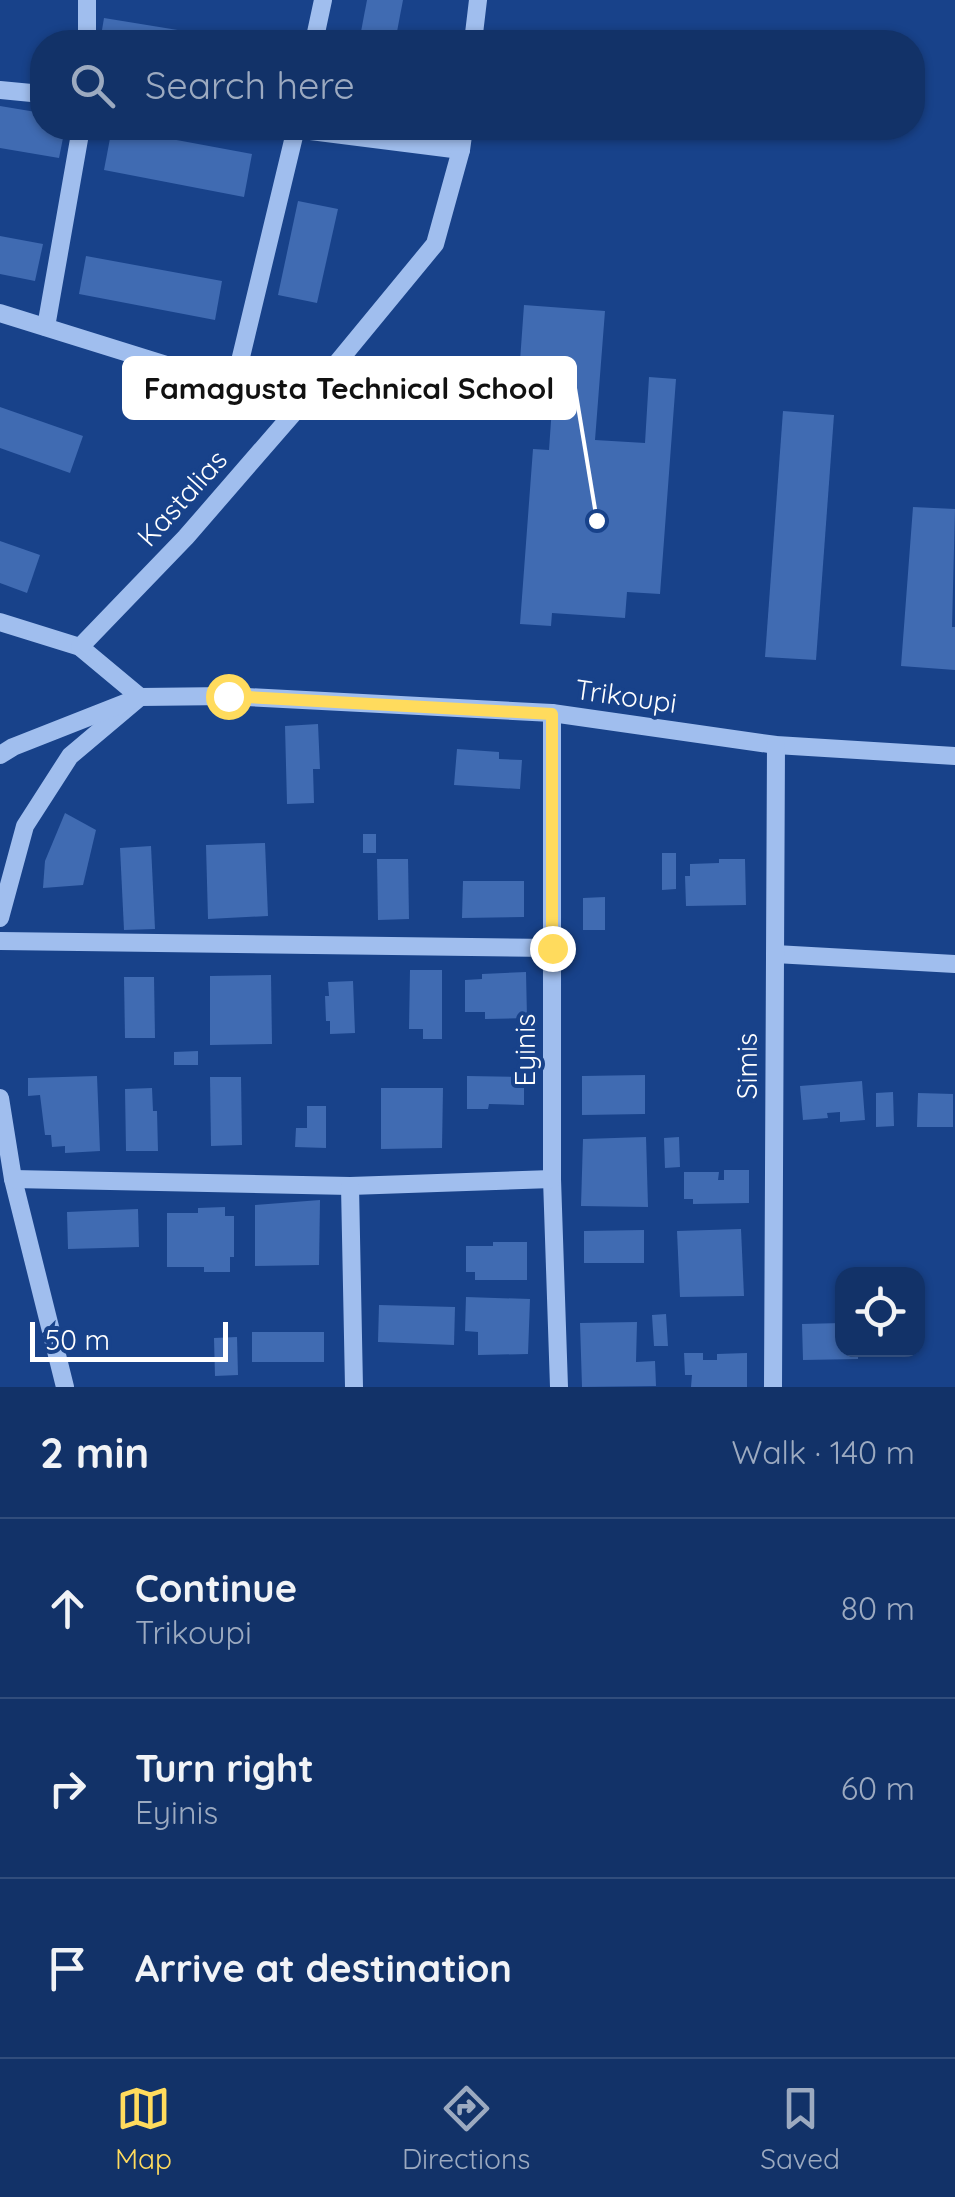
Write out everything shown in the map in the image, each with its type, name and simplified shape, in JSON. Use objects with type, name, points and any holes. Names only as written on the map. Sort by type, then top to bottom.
[{"type":"street","points":[[86,30],[87,0]]},
{"type":"street","points":[[317,30],[323,0]]},
{"type":"street","points":[[474,30],[478,0]]},
{"type":"street","points":[[0,90],[30,93]]},
{"type":"street","points":[[46,327],[79,140]]},
{"type":"street","points":[[234,386],[293,140]]},
{"type":"street","points":[[386,140],[461,150]]},
{"type":"street","name":"Kastalias","points":[[80,646],[186,537],[435,244],[462,140]]},
{"type":"street","points":[[0,313],[234,386],[303,402]]},
{"type":"street","points":[[0,622],[80,646],[140,696]]},
{"type":"street","points":[[0,756],[13,747],[140,696]]},
{"type":"street","points":[[0,918],[24,826],[70,756],[140,696]]},
{"type":"street","name":"Trikoupi","points":[[140,696],[228,696],[552,714],[776,745],[955,756]]},
{"type":"street","name":"Eyinis","points":[[552,714],[552,1179],[559,1387]]},
{"type":"street","name":"Simis","points":[[773,1387],[776,745]]},
{"type":"street","points":[[0,941],[552,948]]},
{"type":"street","points":[[774,954],[955,964]]},
{"type":"street","points":[[0,1098],[13,1179],[65,1387]]},
{"type":"street","points":[[13,1179],[350,1186],[552,1179]]},
{"type":"street","points":[[350,1186],[354,1387]]},
{"type":"building","points":[[367,0],[403,0],[397,30],[361,30]]},
{"type":"building","points":[[104,18],[178,30],[102,30]]},
{"type":"building","points":[[0,106],[30,111],[30,140],[63,140],[59,158],[0,148]]},
{"type":"building","points":[[110,140],[177,140],[252,154],[244,197],[104,170]]},
{"type":"building","points":[[298,201],[338,209],[317,303],[278,295]]},
{"type":"building","points":[[0,236],[43,244],[35,281],[0,274]]},
{"type":"building","points":[[86,256],[222,281],[215,320],[79,294]]},
{"type":"building","points":[[524,305],[605,311],[595,440],[645,443],[649,377],[676,379],[660,594],[627,592],[625,618],[552,613],[551,626],[520,624],[533,449],[549,450],[554,378],[519,375]]},
{"type":"building","points":[[0,407],[83,436],[70,473],[0,448]]},
{"type":"building","points":[[783,411],[834,415],[816,660],[765,657]]},
{"type":"building","points":[[913,507],[955,509],[955,670],[901,666]]},
{"type":"building","points":[[0,541],[40,555],[27,593],[0,583]]},
{"type":"building","points":[[318,724],[320,769],[313,769],[314,803],[287,804],[285,726]]},
{"type":"building","points":[[457,749],[499,752],[499,759],[522,760],[520,789],[454,785]]},
{"type":"building","points":[[65,813],[96,830],[83,885],[43,888],[45,861]]},
{"type":"building","points":[[363,834],[376,834],[376,853],[363,853]]},
{"type":"building","points":[[265,843],[268,916],[208,919],[206,845]]},
{"type":"building","points":[[151,846],[155,929],[124,930],[120,848]]},
{"type":"building","points":[[662,853],[676,853],[676,889],[662,890]]},
{"type":"building","points":[[377,859],[408,859],[409,919],[378,920]]},
{"type":"building","points":[[719,859],[745,859],[746,905],[686,906],[685,876],[690,876],[690,864],[719,863]]},
{"type":"building","points":[[463,881],[524,881],[524,917],[462,918]]},
{"type":"building","points":[[605,897],[605,930],[583,930],[583,898]]},
{"type":"building","points":[[410,970],[442,970],[442,1039],[423,1039],[423,1029],[409,1029]]},
{"type":"building","points":[[526,972],[527,1018],[485,1019],[485,1012],[465,1012],[465,980],[482,979],[482,974]]},
{"type":"building","points":[[271,975],[272,1044],[210,1045],[210,976]]},
{"type":"building","points":[[124,977],[154,977],[155,1038],[125,1038]]},
{"type":"building","points":[[353,981],[355,1033],[330,1034],[325,996],[329,996],[328,982]]},
{"type":"building","points":[[198,1051],[198,1065],[174,1065],[174,1052]]},
{"type":"building","points":[[645,1075],[645,1114],[582,1115],[582,1076]]},
{"type":"building","points":[[97,1076],[100,1151],[65,1153],[65,1146],[52,1147],[51,1135],[45,1135],[40,1095],[28,1096],[28,1078]]},
{"type":"building","points":[[467,1076],[524,1077],[524,1105],[489,1104],[488,1109],[467,1109]]},
{"type":"building","points":[[210,1077],[241,1077],[242,1145],[211,1146]]},
{"type":"building","points":[[862,1081],[865,1120],[840,1122],[840,1112],[827,1113],[828,1118],[803,1120],[800,1086]]},
{"type":"building","points":[[152,1088],[158,1151],[126,1151],[125,1089]]},
{"type":"building","points":[[381,1088],[443,1088],[442,1148],[381,1149]]},
{"type":"building","points":[[893,1092],[894,1126],[876,1127],[876,1093]]},
{"type":"building","points":[[918,1093],[953,1094],[953,1127],[917,1127]]},
{"type":"building","points":[[307,1106],[326,1106],[326,1148],[295,1147],[296,1128],[307,1128]]},
{"type":"building","points":[[646,1137],[648,1207],[581,1206],[583,1139]]},
{"type":"building","points":[[679,1137],[680,1167],[665,1168],[664,1138]]},
{"type":"building","points":[[724,1170],[749,1170],[749,1203],[693,1204],[693,1199],[684,1199],[684,1172],[719,1172],[718,1180],[724,1180]]},
{"type":"building","points":[[320,1200],[319,1265],[255,1266],[255,1205]]},
{"type":"building","points":[[225,1207],[225,1216],[234,1216],[230,1272],[167,1267],[167,1213],[198,1213],[198,1208]]},
{"type":"building","points":[[138,1209],[139,1247],[68,1249],[67,1212]]},
{"type":"building","points":[[741,1229],[744,1296],[680,1297],[677,1231]]},
{"type":"building","points":[[644,1230],[644,1263],[584,1263],[584,1231]]},
{"type":"building","points":[[493,1242],[527,1242],[527,1280],[475,1280],[475,1272],[466,1272],[466,1246],[493,1246]]},
{"type":"building","points":[[466,1297],[530,1299],[528,1354],[478,1355],[478,1332],[465,1331]]},
{"type":"building","points":[[379,1305],[455,1307],[454,1345],[378,1342]]},
{"type":"building","points":[[666,1314],[668,1346],[654,1346],[652,1315]]},
{"type":"building","points":[[637,1322],[636,1362],[655,1361],[656,1386],[582,1387],[580,1323]]},
{"type":"building","points":[[835,1323],[835,1357],[858,1359],[803,1360],[802,1324]]},
{"type":"building","points":[[252,1332],[324,1332],[324,1362],[252,1362]]},
{"type":"building","points":[[237,1337],[238,1375],[215,1376],[214,1338]]},
{"type":"building","points":[[684,1353],[703,1353],[703,1360],[717,1360],[717,1354],[747,1353],[747,1387],[691,1387],[692,1375],[685,1375]]},
{"type":"place","name":"Famagusta Technical School","points":[[597,521]]},
{"type":"route","points":[[228,696],[552,714],[552,948]]}]
